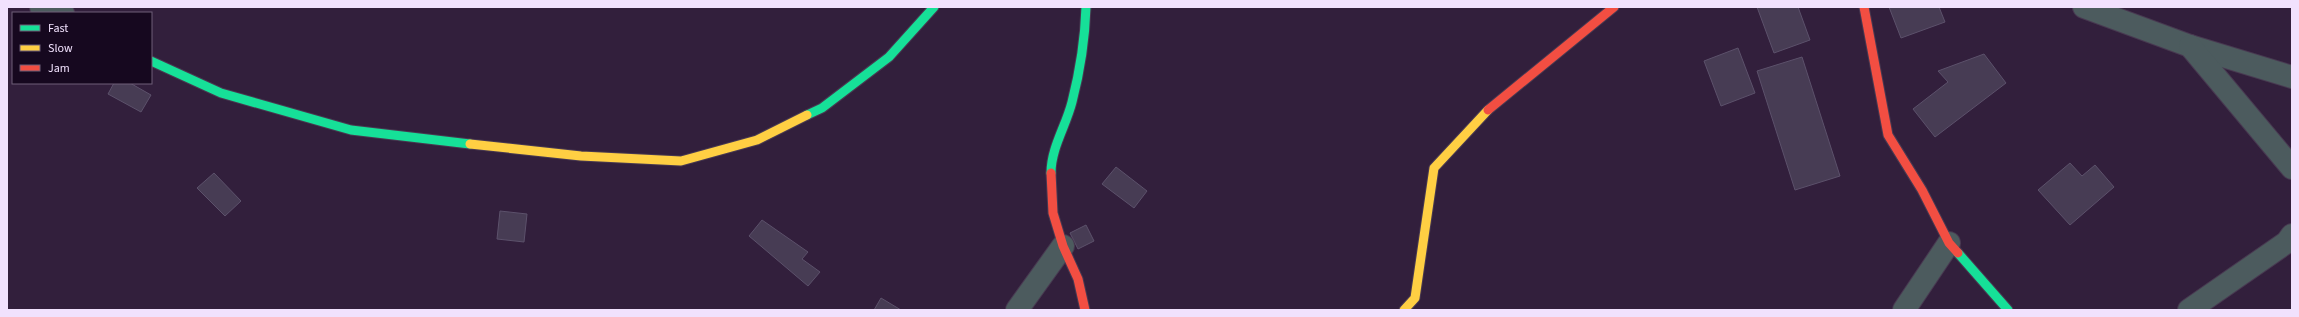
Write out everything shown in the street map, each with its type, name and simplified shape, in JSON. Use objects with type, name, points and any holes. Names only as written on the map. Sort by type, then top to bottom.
[{"type":"street","points":[[41,7],[59,12]]},
{"type":"street","points":[[152,61],[221,93],[351,130],[581,156],[681,161],[757,140],[822,108],[889,57],[934,7]]},
{"type":"street","points":[[1086,7],[1085,40],[1072,103],[1051,162],[1052,213],[1063,246],[1078,279],[1086,310]]},
{"type":"street","points":[[1404,310],[1415,298],[1434,168],[1485,112],[1614,7]]},
{"type":"street","points":[[1864,7],[1888,135],[1922,190],[1949,243],[2008,310]]},
{"type":"street","points":[[2084,7],[2190,46],[2292,77]]},
{"type":"street","points":[[2190,46],[2292,168]]},
{"type":"street","points":[[2189,310],[2287,242],[2292,235]]},
{"type":"street","points":[[1904,310],[1949,243]]},
{"type":"street","points":[[1017,310],[1063,246]]},
{"type":"building","points":[[1757,7],[1798,7],[1810,40],[1774,53]]},
{"type":"building","points":[[1889,7],[1939,7],[1945,22],[1901,38]]},
{"type":"building","points":[[1738,48],[1755,93],[1721,106],[1704,61]]},
{"type":"building","points":[[1984,54],[2006,83],[1935,137],[1913,109],[1948,82],[1938,71]]},
{"type":"building","points":[[1802,57],[1840,176],[1795,190],[1757,71]]},
{"type":"building","points":[[113,84],[132,84],[151,95],[141,112],[108,94]]},
{"type":"building","points":[[2070,163],[2082,176],[2095,165],[2114,187],[2070,225],[2038,190]]},
{"type":"building","points":[[1116,167],[1147,191],[1134,208],[1102,184]]},
{"type":"building","points":[[214,173],[241,201],[225,216],[197,188]]},
{"type":"building","points":[[500,211],[527,214],[524,242],[497,239]]},
{"type":"building","points":[[762,220],[808,252],[802,259],[820,272],[808,286],[749,236]]},
{"type":"building","points":[[1086,225],[1094,241],[1078,249],[1070,233]]},
{"type":"building","points":[[881,298],[901,310],[874,310]]},
{"type":"traffic: fast","points":[[807,115],[822,108],[889,57],[934,7]]},
{"type":"traffic: fast","points":[[1051,173],[1053,155],[1072,102],[1077,79],[1082,55],[1086,7]]},
{"type":"traffic: fast","points":[[152,61],[221,93],[351,130],[470,144]]},
{"type":"traffic: fast","points":[[1958,253],[2008,310]]},
{"type":"traffic: slow","points":[[1404,310],[1415,298],[1434,168],[1488,110]]},
{"type":"traffic: slow","points":[[470,144],[581,156],[681,161],[757,140],[807,115]]},
{"type":"traffic: jam","points":[[1488,110],[1614,7]]},
{"type":"traffic: jam","points":[[1864,7],[1888,135],[1922,190],[1949,243],[1958,253]]},
{"type":"traffic: jam","points":[[1051,173],[1053,213],[1063,246],[1078,279],[1085,310]]}]
